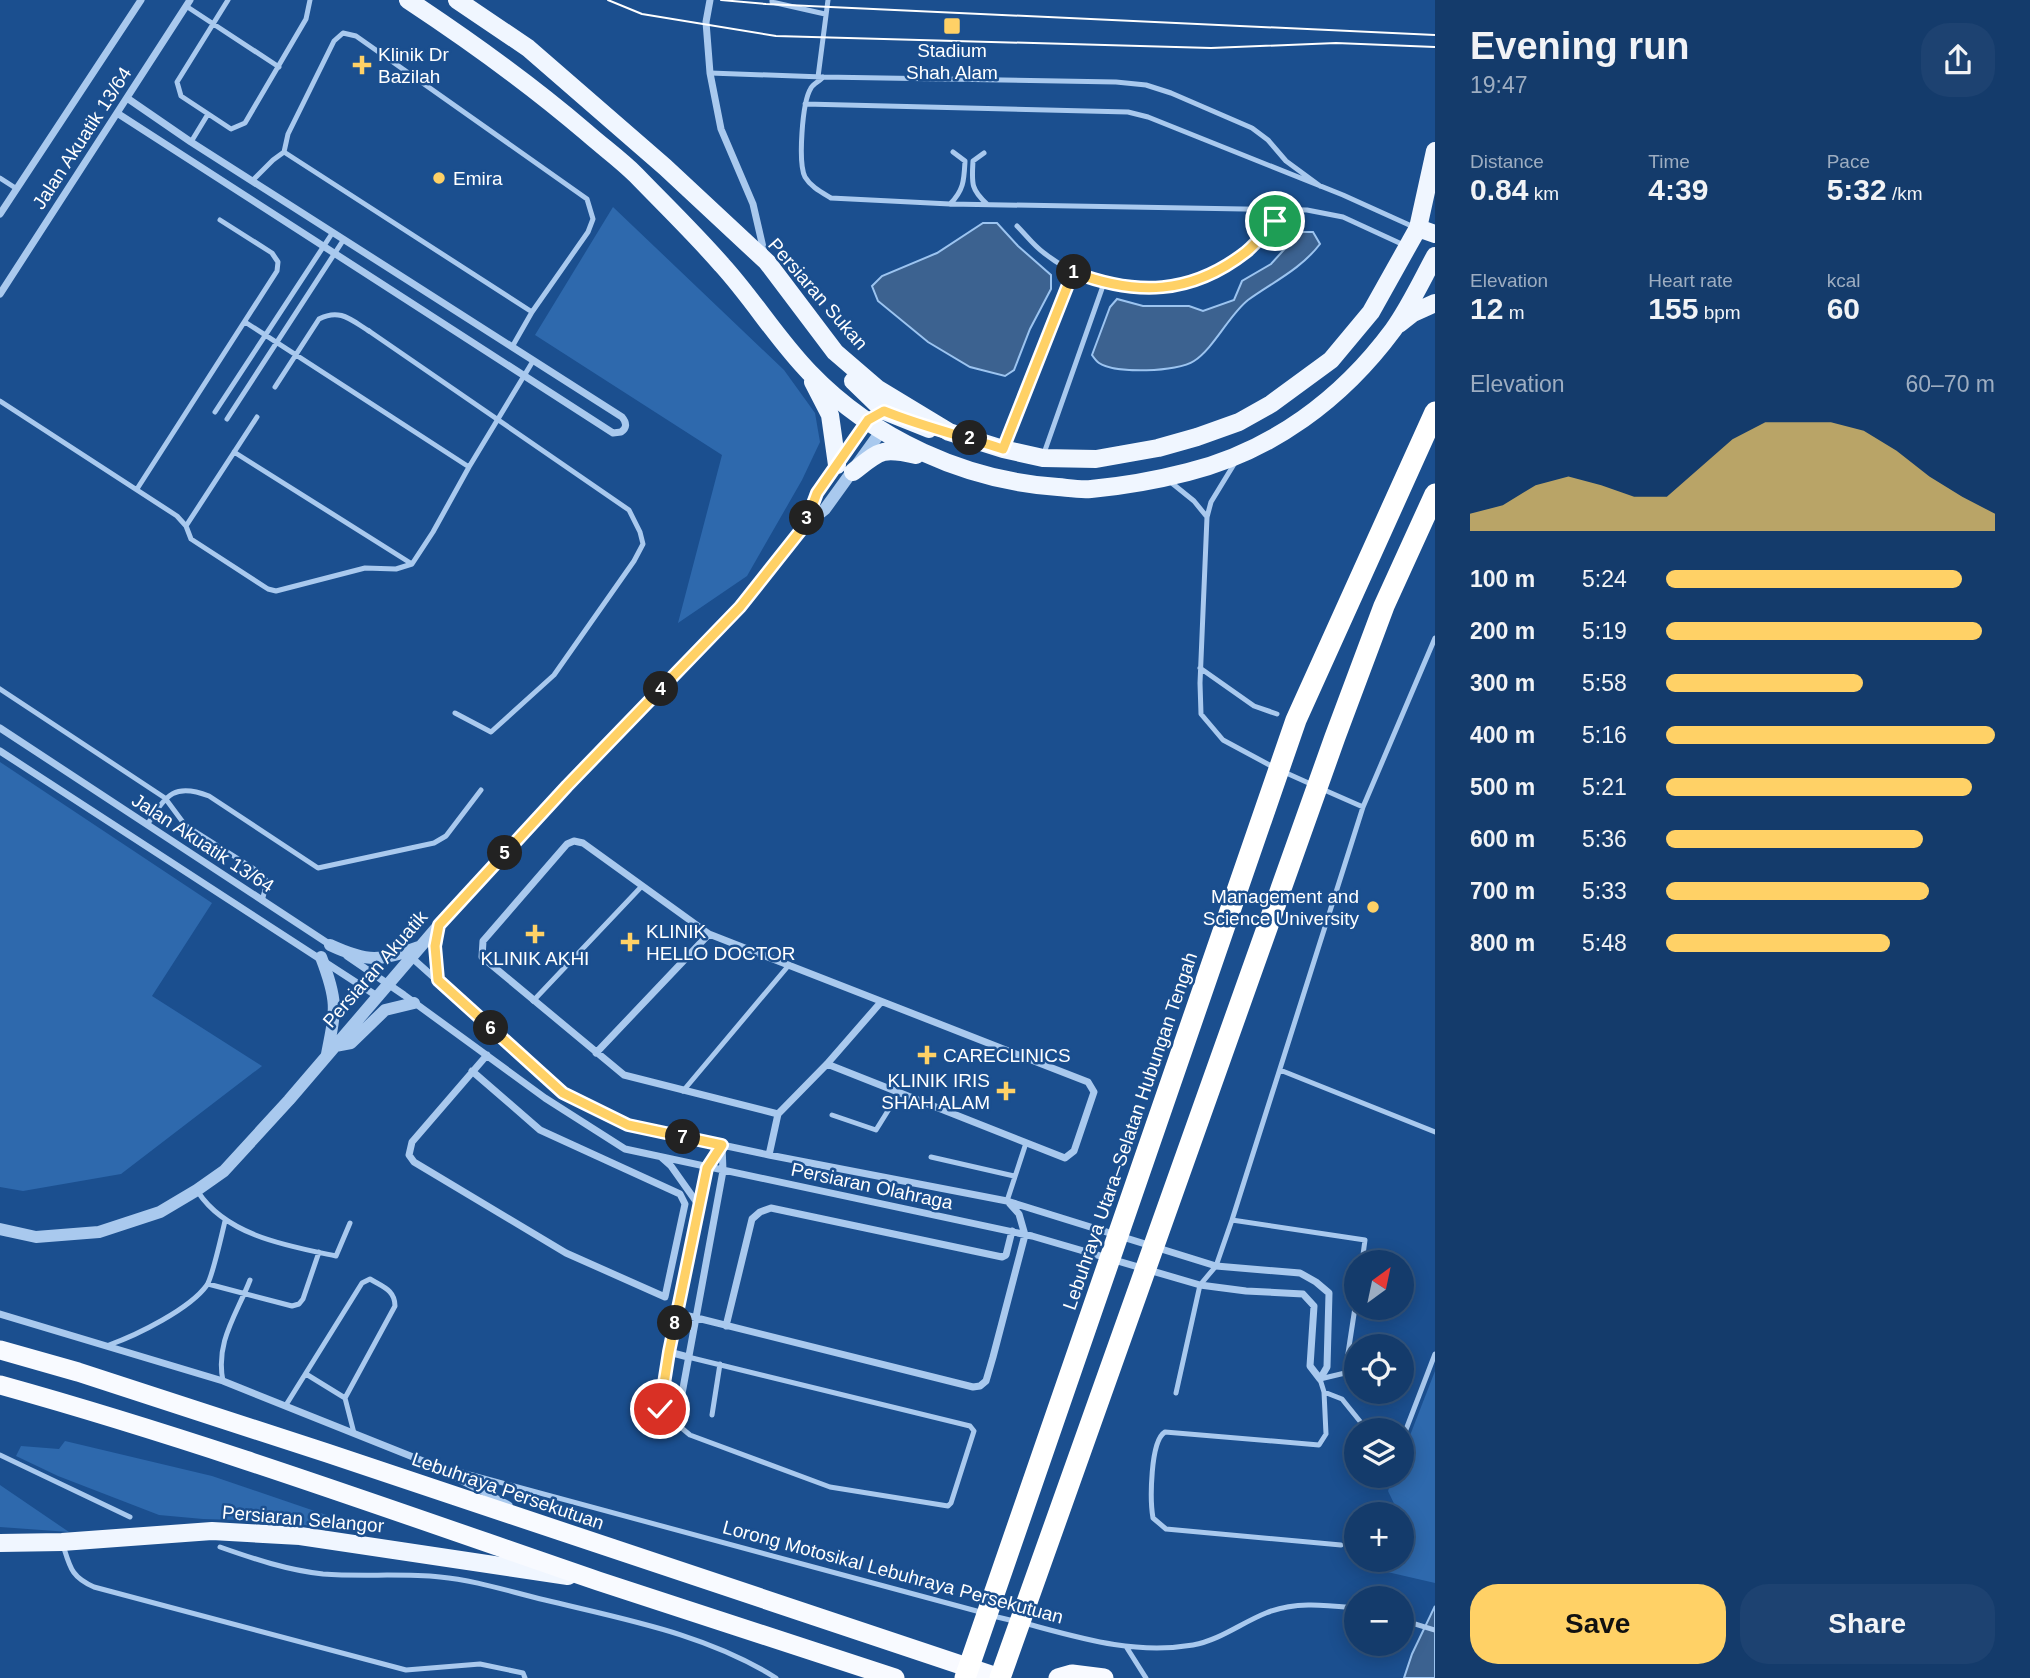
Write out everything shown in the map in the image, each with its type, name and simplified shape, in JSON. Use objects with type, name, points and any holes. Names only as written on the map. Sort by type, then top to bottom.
[{"type":"highway","name":"Lebuhraya Utara–Selatan Hubungan Tengah","points":[[965,1678],[1296,720],[1435,412]]},
{"type":"highway","points":[[1000,1678],[1335,737],[1384,606],[1435,495]]},
{"type":"highway","name":"Lebuhraya Persekutuan","points":[[0,1350],[78,1372],[1000,1678]]},
{"type":"highway","points":[[0,1385],[66,1403],[312,1482],[895,1678]]},
{"type":"highway","points":[[1058,1678],[1072,1674],[1104,1678]]},
{"type":"main road","points":[[408,0],[470,41],[564,113],[632,172],[723,265],[808,372],[842,401],[878,420],[936,460]]},
{"type":"main road","name":"Persiaran Sukan","points":[[457,0],[528,48],[665,167],[767,262],[835,352],[878,388],[949,432],[1003,449],[1043,457],[1096,459],[1158,448],[1239,422],[1271,404],[1331,360],[1371,312],[1408,247],[1427,231],[1435,151]]},
{"type":"main road","points":[[1395,328],[1434,258],[1408,247]]},
{"type":"main road","points":[[808,372],[830,415],[845,468],[877,453],[892,450],[1026,485],[1088,489],[1165,478],[1207,468],[1283,432],[1326,404],[1354,377],[1395,328],[1413,313],[1435,303]]},
{"type":"main road","points":[[835,352],[847,376],[878,420],[949,432]]},
{"type":"main road","name":"Persiaran Selangor","points":[[0,1543],[62,1542],[212,1531],[300,1536],[600,1581]]},
{"type":"street","points":[[0,214],[141,0]]},
{"type":"street","points":[[710,0],[706,22],[710,73],[721,129],[754,204],[767,262]]},
{"type":"street","name":"Jalan Akuatik 13/64","points":[[0,294],[188,3]]},
{"type":"street","points":[[117,113],[613,433],[621,432],[625,428],[622,417],[191,142],[127,98]]},
{"type":"street","name":"Persiaran Akuatik","points":[[0,1229],[36,1237],[99,1232],[160,1212],[224,1171],[439,925],[567,786],[740,607],[805,525],[825,509],[845,468],[878,420]]},
{"type":"street","name":"Jalan Akuatik 13/64","points":[[0,728],[388,984]]},
{"type":"street","name":"Jalan Akuatik 13/64","points":[[0,751],[321,957],[377,996]]},
{"type":"street","points":[[778,1114],[624,1075],[482,957],[483,941],[567,844],[574,841],[583,843],[709,934],[1088,1082],[1094,1092],[1074,1152],[1065,1158],[827,1064]]},
{"type":"street","points":[[438,980],[435,946],[439,925]]},
{"type":"street","points":[[596,1053],[709,934]]},
{"type":"street","points":[[330,945],[356,957],[374,959],[415,952]]},
{"type":"street","name":"Persiaran Olahraga","points":[[388,984],[545,1098],[625,1149],[1012,1231],[1200,1285],[1303,1294],[1314,1306],[1310,1366],[1320,1379],[1326,1367],[1329,1293],[1300,1273],[1216,1266],[1007,1201],[628,1125],[563,1093],[438,980],[415,952]]},
{"type":"street","points":[[321,957],[333,989],[335,1012],[331,1050],[351,1043],[385,1010],[414,1003]]},
{"type":"street","points":[[769,1155],[778,1114],[827,1064],[881,1002]]},
{"type":"street","points":[[472,1071],[540,1130],[680,1194],[685,1204],[665,1297],[566,1252],[414,1162],[409,1155],[412,1142],[472,1071],[487,1055]]},
{"type":"street","points":[[722,1145],[723,1171],[679,1410],[672,1420],[660,1409],[669,1352],[707,1168],[722,1145]]},
{"type":"street","points":[[661,1157],[671,1166],[700,1207]]},
{"type":"street","points":[[677,1313],[980,1387],[986,1381],[1025,1235],[1019,1214],[1007,1201]]},
{"type":"street","points":[[726,1326],[752,1219],[760,1212],[772,1208],[1002,1257],[1006,1255],[1012,1231]]},
{"type":"street","points":[[0,1314],[223,1381],[286,1405],[423,1461],[567,1535]]},
{"type":"street","points":[[669,1352],[688,1357]]},
{"type":"lane","points":[[228,0],[177,82],[181,96],[231,129],[244,123],[279,67],[306,19],[310,0]]},
{"type":"lane","points":[[772,0],[825,14]]},
{"type":"lane","points":[[828,0],[820,77],[811,88],[805,104],[801,162],[804,176],[815,189],[831,198],[950,204],[1307,210],[1343,217],[1408,247]]},
{"type":"lane","points":[[188,3],[213,24],[279,67]]},
{"type":"lane","points":[[253,180],[284,152],[288,134],[334,41],[343,33],[356,36],[587,199],[593,219],[588,232],[532,312],[512,347]]},
{"type":"lane","points":[[710,73],[1116,82],[1146,85],[1252,128],[1268,140],[1286,161],[1320,186]]},
{"type":"lane","points":[[805,104],[1128,112],[1148,117],[1427,231]]},
{"type":"lane","points":[[191,142],[208,114]]},
{"type":"lane","points":[[284,152],[532,312]]},
{"type":"lane","points":[[950,204],[960,194],[964,185],[965,161],[953,152]]},
{"type":"lane","points":[[984,153],[973,161],[972,186],[977,196],[987,204]]},
{"type":"lane","points":[[0,178],[17,189]]},
{"type":"lane","points":[[137,489],[277,271],[278,262],[272,253],[220,220]]},
{"type":"lane","points":[[1017,226],[1043,252],[1073,272],[1104,284],[1140,289],[1177,286],[1212,274],[1247,252],[1275,221]]},
{"type":"lane","points":[[215,412],[333,232]]},
{"type":"lane","points":[[227,419],[344,239]]},
{"type":"lane","points":[[1003,449],[1073,272]]},
{"type":"lane","points":[[1043,457],[1104,284]]},
{"type":"lane","points":[[275,387],[319,319],[330,313],[344,316],[629,510],[643,544],[634,561],[554,675],[491,732],[455,713]]},
{"type":"lane","points":[[245,322],[469,467]]},
{"type":"lane","points":[[0,401],[177,516],[186,526],[191,539],[268,589],[276,591],[365,568],[396,569],[412,564],[533,361]]},
{"type":"lane","points":[[186,526],[257,417]]},
{"type":"lane","points":[[234,452],[412,564]]},
{"type":"lane","points":[[1239,455],[1211,502],[1207,516],[1200,668],[1201,714],[1223,740],[1265,764],[1363,807]]},
{"type":"lane","points":[[1165,478],[1194,501],[1207,516]]},
{"type":"lane","points":[[1176,1393],[1200,1285],[1216,1266],[1232,1220],[1363,807],[1435,638]]},
{"type":"lane","points":[[1200,668],[1254,706],[1277,714]]},
{"type":"lane","points":[[0,689],[165,798],[185,825],[262,874],[267,882],[262,901]]},
{"type":"lane","points":[[147,825],[165,798],[177,791],[192,789],[209,796],[318,868],[434,843],[446,836],[481,790]]},
{"type":"lane","points":[[533,1001],[642,886]]},
{"type":"lane","points":[[683,1091],[790,964]]},
{"type":"lane","points":[[1280,1070],[1435,1132]]},
{"type":"lane","points":[[832,1115],[876,1130],[899,1093]]},
{"type":"lane","points":[[1007,1201],[1026,1143]]},
{"type":"lane","points":[[931,1157],[1014,1176]]},
{"type":"lane","points":[[197,1190],[225,1221],[266,1238],[336,1256],[350,1223]]},
{"type":"lane","points":[[1232,1220],[1365,1240],[1364,1250]]},
{"type":"lane","points":[[109,1345],[136,1335],[162,1320],[208,1284],[225,1221]]},
{"type":"lane","points":[[262,1248],[266,1238]]},
{"type":"lane","points":[[208,1284],[292,1306],[299,1304],[319,1252]]},
{"type":"lane","points":[[286,1405],[362,1283],[370,1279],[391,1291],[395,1297],[395,1306],[345,1398],[354,1433]]},
{"type":"lane","points":[[223,1381],[220,1367],[223,1342],[250,1280]]},
{"type":"lane","points":[[1341,1545],[1166,1529],[1153,1518],[1150,1504],[1157,1441],[1165,1432],[1319,1445],[1326,1434],[1324,1392],[1320,1379],[1345,1373],[1353,1320]]},
{"type":"lane","points":[[1410,1418],[1435,1354]]},
{"type":"lane","points":[[672,1420],[690,1435],[830,1488],[948,1506],[974,1431],[970,1426],[688,1357]]},
{"type":"lane","points":[[712,1415],[720,1364]]},
{"type":"lane","points":[[306,1374],[345,1398]]},
{"type":"lane","points":[[1324,1392],[1342,1399],[1357,1418]]},
{"type":"lane","points":[[0,1455],[130,1517]]},
{"type":"lane","name":"Lorong Motosikal Lebuhraya Persekutuan","points":[[423,1461],[948,1604],[1127,1648],[1163,1648],[1195,1644],[1226,1634],[1267,1612],[1301,1604],[1344,1607]]},
{"type":"lane","points":[[62,1542],[72,1573],[94,1587],[406,1670],[480,1664],[523,1673],[525,1678]]},
{"type":"lane","points":[[220,1547],[260,1562],[289,1569],[325,1574],[444,1577],[540,1599],[676,1632],[741,1659],[776,1678]]},
{"type":"lane","points":[[1414,1624],[1435,1630]]},
{"type":"lane","points":[[1127,1648],[1146,1678]]},
{"type":"shaded area","points":[[613,207],[784,370],[815,413],[820,442],[802,480],[747,576],[678,623],[722,455],[535,335]]},
{"type":"shaded area","points":[[983,223],[997,223],[1051,275],[1051,289],[1030,329],[1014,370],[1005,376],[970,367],[928,342],[878,301],[872,286],[882,276],[937,253]]},
{"type":"shaded area","points":[[1300,232],[1313,232],[1320,244],[1295,268],[1241,306],[1208,348],[1194,361],[1175,367],[1132,370],[1107,367],[1092,355],[1110,307],[1117,299],[1143,306],[1189,306],[1203,311],[1234,300],[1242,281],[1271,264]]},
{"type":"shaded area","points":[[0,762],[212,903],[152,996],[262,1066],[121,1174],[23,1191],[0,1187]]},
{"type":"shaded area","points":[[1435,1371],[1435,1583],[1387,1572],[1414,1572],[1414,1502],[1393,1502],[1388,1491],[1389,1488],[1414,1488],[1414,1425]]},
{"type":"shaded area","points":[[65,1441],[212,1476],[382,1534],[270,1521],[159,1515],[58,1476],[16,1456],[21,1446],[59,1449]]},
{"type":"shaded area","points":[[0,1485],[69,1532],[0,1527]]},
{"type":"shaded area","points":[[1435,1606],[1435,1678],[1404,1678]]},
{"type":"tram line","points":[[608,0],[642,14],[776,36],[1211,48],[1336,43],[1435,47]]},
{"type":"tram line","points":[[721,0],[1435,35]]},
{"type":"place","name":"Stadium Shah Alam","points":[[952,26]]},
{"type":"place","name":"Klinik Dr Bazilah","points":[[362,65]]},
{"type":"place","name":"Emira","points":[[439,178]]},
{"type":"place","name":"Management and Science University","points":[[1373,907]]},
{"type":"place","name":"KLINIK AKHI","points":[[535,934]]},
{"type":"place","name":"KLINIK HELLO DOCTOR","points":[[630,942]]},
{"type":"place","name":"CARECLINICS","points":[[927,1055]]},
{"type":"place","name":"KLINIK IRIS SHAH ALAM","points":[[1006,1091]]},
{"type":"route","points":[[660,1409],[707,1168],[722,1145],[628,1125],[563,1093],[438,980],[435,946],[439,925],[567,786],[740,607],[805,525],[817,493],[868,420],[884,411],[929,429],[949,432],[1003,449],[1073,272],[1104,284],[1140,289],[1177,286],[1212,274],[1247,252],[1275,221]]}]
